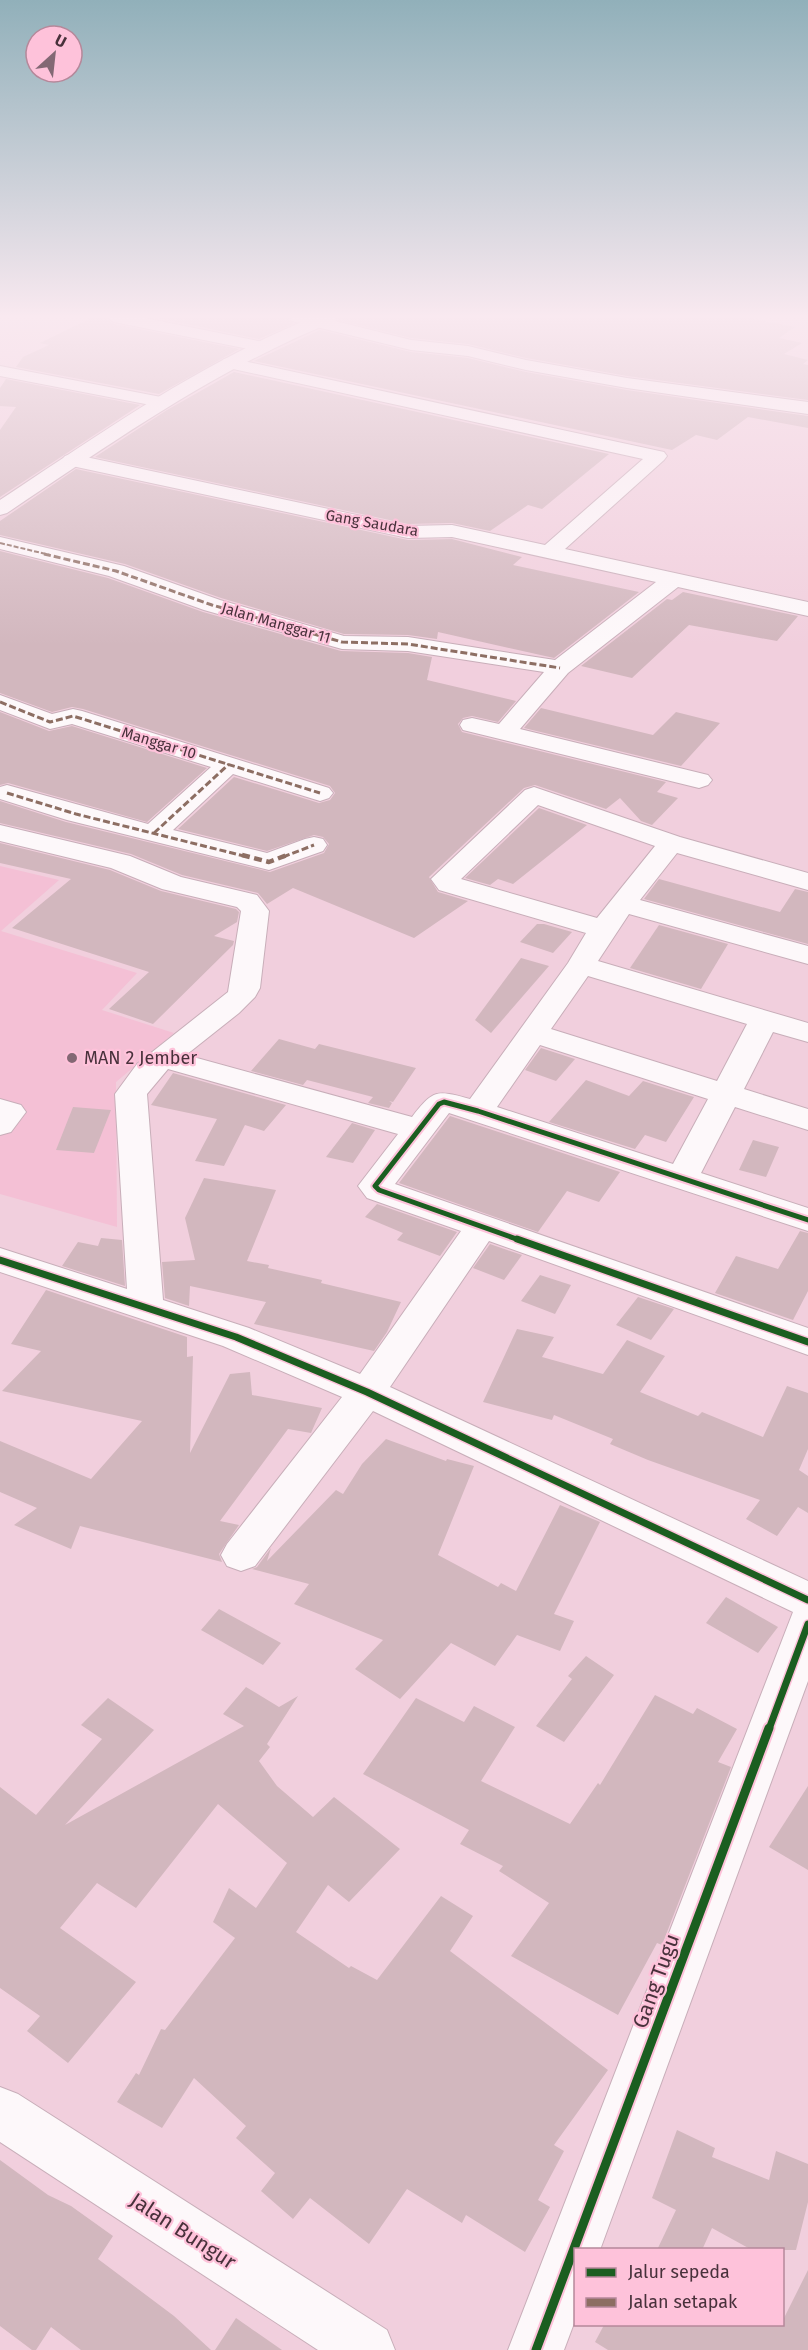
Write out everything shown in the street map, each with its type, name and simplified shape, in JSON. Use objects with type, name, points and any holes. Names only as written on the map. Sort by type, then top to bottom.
[{"type":"street","points":[[0,509],[123,427]]},
{"type":"street","points":[[522,427],[657,456],[549,553]]},
{"type":"street","name":"Gang Saudara","points":[[72,460],[392,529],[418,533],[447,531],[808,609]]},
{"type":"street","name":"Jalan Manggar 11","points":[[0,543],[116,571],[212,605],[342,642],[408,644],[560,668]]},
{"type":"street","points":[[504,733],[560,668],[673,580]]},
{"type":"street","name":"Manggar 10","points":[[0,702],[44,721],[54,722],[73,716],[320,793]]},
{"type":"street","points":[[472,725],[504,733],[560,773],[671,843],[808,882]]},
{"type":"street","points":[[154,833],[230,765]]},
{"type":"street","points":[[603,929],[446,882],[445,879],[560,773],[699,780]]},
{"type":"street","points":[[7,793],[75,814],[273,862],[314,845]]},
{"type":"street","points":[[0,833],[120,862],[172,883],[247,901],[255,911],[245,988],[240,997],[164,1058],[134,1085],[130,1094],[146,1307]]},
{"type":"street","points":[[478,1111],[581,965],[603,929],[671,843]]},
{"type":"street","points":[[624,904],[808,955]]},
{"type":"street","points":[[581,965],[808,1033]]},
{"type":"street","points":[[682,1179],[728,1095],[765,1020]]},
{"type":"street","points":[[534,1033],[808,1120]]},
{"type":"street","points":[[164,1058],[418,1129]]},
{"type":"street","points":[[808,1220],[478,1111],[444,1102],[439,1104],[418,1129],[375,1186],[808,1342]]},
{"type":"street","points":[[0,1109],[10,1112],[0,1125]]},
{"type":"street","points":[[241,1555],[367,1392],[482,1226]]},
{"type":"street","points":[[0,1260],[237,1337],[367,1392],[808,1600]]},
{"type":"street","name":"Gang Tugu","points":[[574,2248],[808,1624]]},
{"type":"street","name":"Jalan Bungur","points":[[0,2112],[367,2350]]},
{"type":"street","name":"Gang Tugu","points":[[536,2350],[574,2249]]},
{"type":"shaded area","name":"MAN 2 Jember","points":[[0,866],[59,880],[1,931],[137,973],[102,1010],[174,1033],[116,1082],[117,1227],[0,1194]]},
{"type":"building","points":[[2,427],[107,427],[0,497],[0,430]]},
{"type":"building","points":[[141,427],[484,427],[609,454],[542,509],[528,505],[490,531],[452,523],[408,524],[95,457]]},
{"type":"building","points":[[562,427],[735,427],[717,440],[696,435],[672,450]]},
{"type":"building","points":[[76,469],[408,540],[452,539],[522,557],[513,565],[639,592],[554,658],[438,632],[437,639],[408,635],[344,634],[221,598],[125,564],[0,535],[0,521]]},
{"type":"building","points":[[0,551],[108,578],[203,612],[341,651],[408,653],[432,657],[427,680],[516,701],[498,722],[472,716],[463,718],[458,724],[462,732],[666,782],[657,792],[678,798],[652,825],[641,821],[620,798],[606,809],[535,785],[524,788],[429,877],[438,892],[468,901],[414,938],[293,888],[267,904],[258,893],[182,875],[131,854],[0,823],[0,801],[66,822],[270,872],[324,853],[329,844],[323,837],[314,835],[267,851],[178,829],[234,777],[319,803],[330,800],[335,793],[330,786],[83,709],[72,707],[52,712],[0,693]]},
{"type":"building","points":[[683,592],[798,616],[777,641],[689,625],[632,678],[581,666],[667,599],[672,600]]},
{"type":"building","points":[[541,708],[653,735],[676,712],[720,723],[681,766],[524,728]]},
{"type":"building","points":[[0,712],[49,731],[72,726],[207,768],[147,822],[8,783],[0,785]]},
{"type":"building","points":[[539,808],[587,825],[513,884],[498,879],[490,885],[465,878]]},
{"type":"building","points":[[0,843],[110,870],[161,891],[236,909],[239,912],[237,922],[214,936],[234,941],[233,945],[153,1024],[109,1009],[149,972],[12,928],[71,879],[0,863]]},
{"type":"building","points":[[659,879],[780,912],[795,889],[808,892],[808,944],[644,899]]},
{"type":"building","points":[[537,924],[572,932],[553,953],[520,942]]},
{"type":"building","points":[[659,925],[728,944],[701,989],[630,968]]},
{"type":"building","points":[[521,958],[549,966],[491,1033],[475,1020]]},
{"type":"building","points":[[279,1039],[315,1049],[319,1044],[416,1068],[393,1102],[389,1101],[392,1103],[389,1108],[368,1103],[373,1097],[307,1080],[303,1085],[251,1071]]},
{"type":"building","points":[[541,1048],[575,1059],[556,1081],[525,1070]]},
{"type":"building","points":[[173,1073],[286,1105],[264,1131],[245,1125],[224,1166],[195,1161],[217,1119],[151,1105]]},
{"type":"building","points":[[586,1080],[629,1096],[643,1081],[694,1097],[666,1142],[645,1135],[635,1149],[549,1122]]},
{"type":"building","points":[[73,1107],[111,1110],[94,1153],[56,1150]]},
{"type":"building","points":[[450,1116],[620,1172],[599,1202],[567,1191],[538,1232],[399,1183]]},
{"type":"building","points":[[352,1123],[375,1130],[353,1163],[326,1157]]},
{"type":"building","points":[[753,1140],[779,1147],[766,1177],[739,1170]]},
{"type":"building","points":[[204,1178],[276,1190],[247,1261],[322,1280],[321,1283],[401,1302],[387,1332],[374,1351],[254,1324],[266,1302],[190,1286],[189,1306],[165,1298],[162,1262],[195,1260],[185,1218]]},
{"type":"building","points":[[377,1204],[457,1232],[440,1256],[397,1240],[403,1233],[365,1217]]},
{"type":"building","points":[[800,1231],[808,1233],[808,1291],[793,1320],[715,1293],[736,1256],[778,1269]]},
{"type":"building","points":[[101,1238],[122,1240],[125,1286],[62,1266],[78,1242],[98,1246]]},
{"type":"building","points":[[490,1244],[522,1255],[504,1280],[473,1268]]},
{"type":"building","points":[[540,1275],[571,1285],[555,1314],[521,1301]]},
{"type":"building","points":[[46,1290],[187,1337],[187,1357],[193,1356],[190,1453],[230,1374],[250,1372],[252,1395],[322,1408],[311,1433],[288,1429],[220,1521],[239,1525],[219,1554],[222,1562],[80,1526],[71,1549],[14,1525],[37,1508],[0,1492],[0,1441],[91,1479],[142,1421],[2,1391],[41,1351],[11,1344]]},
{"type":"building","points":[[638,1297],[674,1309],[651,1340],[616,1325]]},
{"type":"building","points":[[517,1329],[554,1337],[542,1357],[603,1374],[627,1340],[665,1356],[640,1392],[698,1416],[702,1412],[763,1437],[787,1386],[808,1393],[808,1449],[799,1470],[808,1476],[808,1513],[798,1507],[777,1536],[746,1519],[760,1500],[648,1460],[610,1444],[613,1439],[554,1415],[552,1420],[483,1402]]},
{"type":"building","points":[[386,1439],[446,1461],[447,1459],[474,1466],[438,1555],[498,1587],[501,1583],[516,1591],[560,1505],[600,1522],[554,1614],[574,1621],[560,1651],[517,1635],[495,1666],[451,1643],[400,1699],[355,1669],[383,1640],[294,1604],[309,1584],[252,1569],[257,1567],[271,1548],[267,1561],[336,1490],[343,1494],[362,1464]]},
{"type":"building","points":[[726,1597],[778,1627],[758,1653],[706,1623]]},
{"type":"building","points":[[219,1609],[281,1643],[263,1665],[201,1630]]},
{"type":"building","points":[[586,1656],[614,1675],[564,1742],[536,1726],[572,1679],[568,1676]]},
{"type":"building","points":[[246,1687],[279,1707],[298,1696],[267,1744],[270,1747],[259,1761],[277,1786],[313,1817],[334,1797],[400,1849],[349,1902],[328,1885],[296,1932],[349,1968],[351,1966],[377,1980],[441,1896],[473,1916],[450,1951],[608,2070],[554,2145],[564,2151],[538,2200],[550,2207],[525,2252],[466,2215],[462,2223],[407,2189],[369,2244],[310,2198],[293,2219],[261,2191],[275,2173],[236,2138],[246,2126],[194,2078],[162,2128],[117,2102],[136,2073],[139,2075],[161,2029],[165,2030],[235,1938],[213,1922],[229,1888],[256,1908],[287,1863],[218,1804],[136,1908],[97,1883],[60,1928],[136,1982],[68,2063],[27,2031],[40,2016],[0,1988],[0,1787],[36,1815],[102,1739],[81,1725],[108,1698],[154,1730],[65,1825],[244,1726],[223,1714]]},
{"type":"building","points":[[655,1695],[693,1714],[697,1708],[737,1729],[718,1762],[731,1767],[662,1945],[657,1943],[618,2015],[511,1956],[549,1903],[499,1871],[503,1866],[460,1844],[469,1830],[363,1774],[416,1698],[464,1722],[474,1706],[515,1727],[481,1781],[570,1824],[598,1783],[600,1785]]},
{"type":"building","points":[[808,1786],[808,1870],[769,1847]]},
{"type":"building","points":[[677,2130],[715,2148],[712,2157],[769,2180],[776,2151],[808,2164],[808,2202],[796,2250],[748,2248],[712,2228],[703,2248],[658,2248],[676,2210],[652,2198]]},
{"type":"building","points":[[0,2160],[48,2195],[71,2206],[113,2236],[98,2259],[174,2316],[211,2350],[81,2350],[51,2327],[36,2350],[32,2350],[0,2326]]},
{"type":"building","points":[[808,2270],[808,2350],[608,2350],[595,2342],[603,2326],[784,2326],[784,2318]]},
{"type":"building","points":[[236,2318],[282,2350],[215,2350]]},
{"type":"marked path","points":[[0,543],[116,571],[212,605],[342,642],[408,644],[560,668]]},
{"type":"marked path","points":[[0,702],[50,722],[73,716],[320,793]]},
{"type":"marked path","points":[[154,833],[229,764]]},
{"type":"marked path","points":[[7,793],[76,814],[269,862],[314,845]]},
{"type":"cycle path","points":[[808,1220],[478,1111],[444,1102],[439,1104],[375,1186],[379,1190],[808,1342]]},
{"type":"cycle path","points":[[0,1260],[236,1337],[367,1392],[808,1600]]},
{"type":"cycle path","points":[[574,2248],[808,1624]]},
{"type":"cycle path","points":[[536,2350],[574,2249]]},
{"type":"place","name":"MAN 2 Jember","points":[[72,1058]]}]
